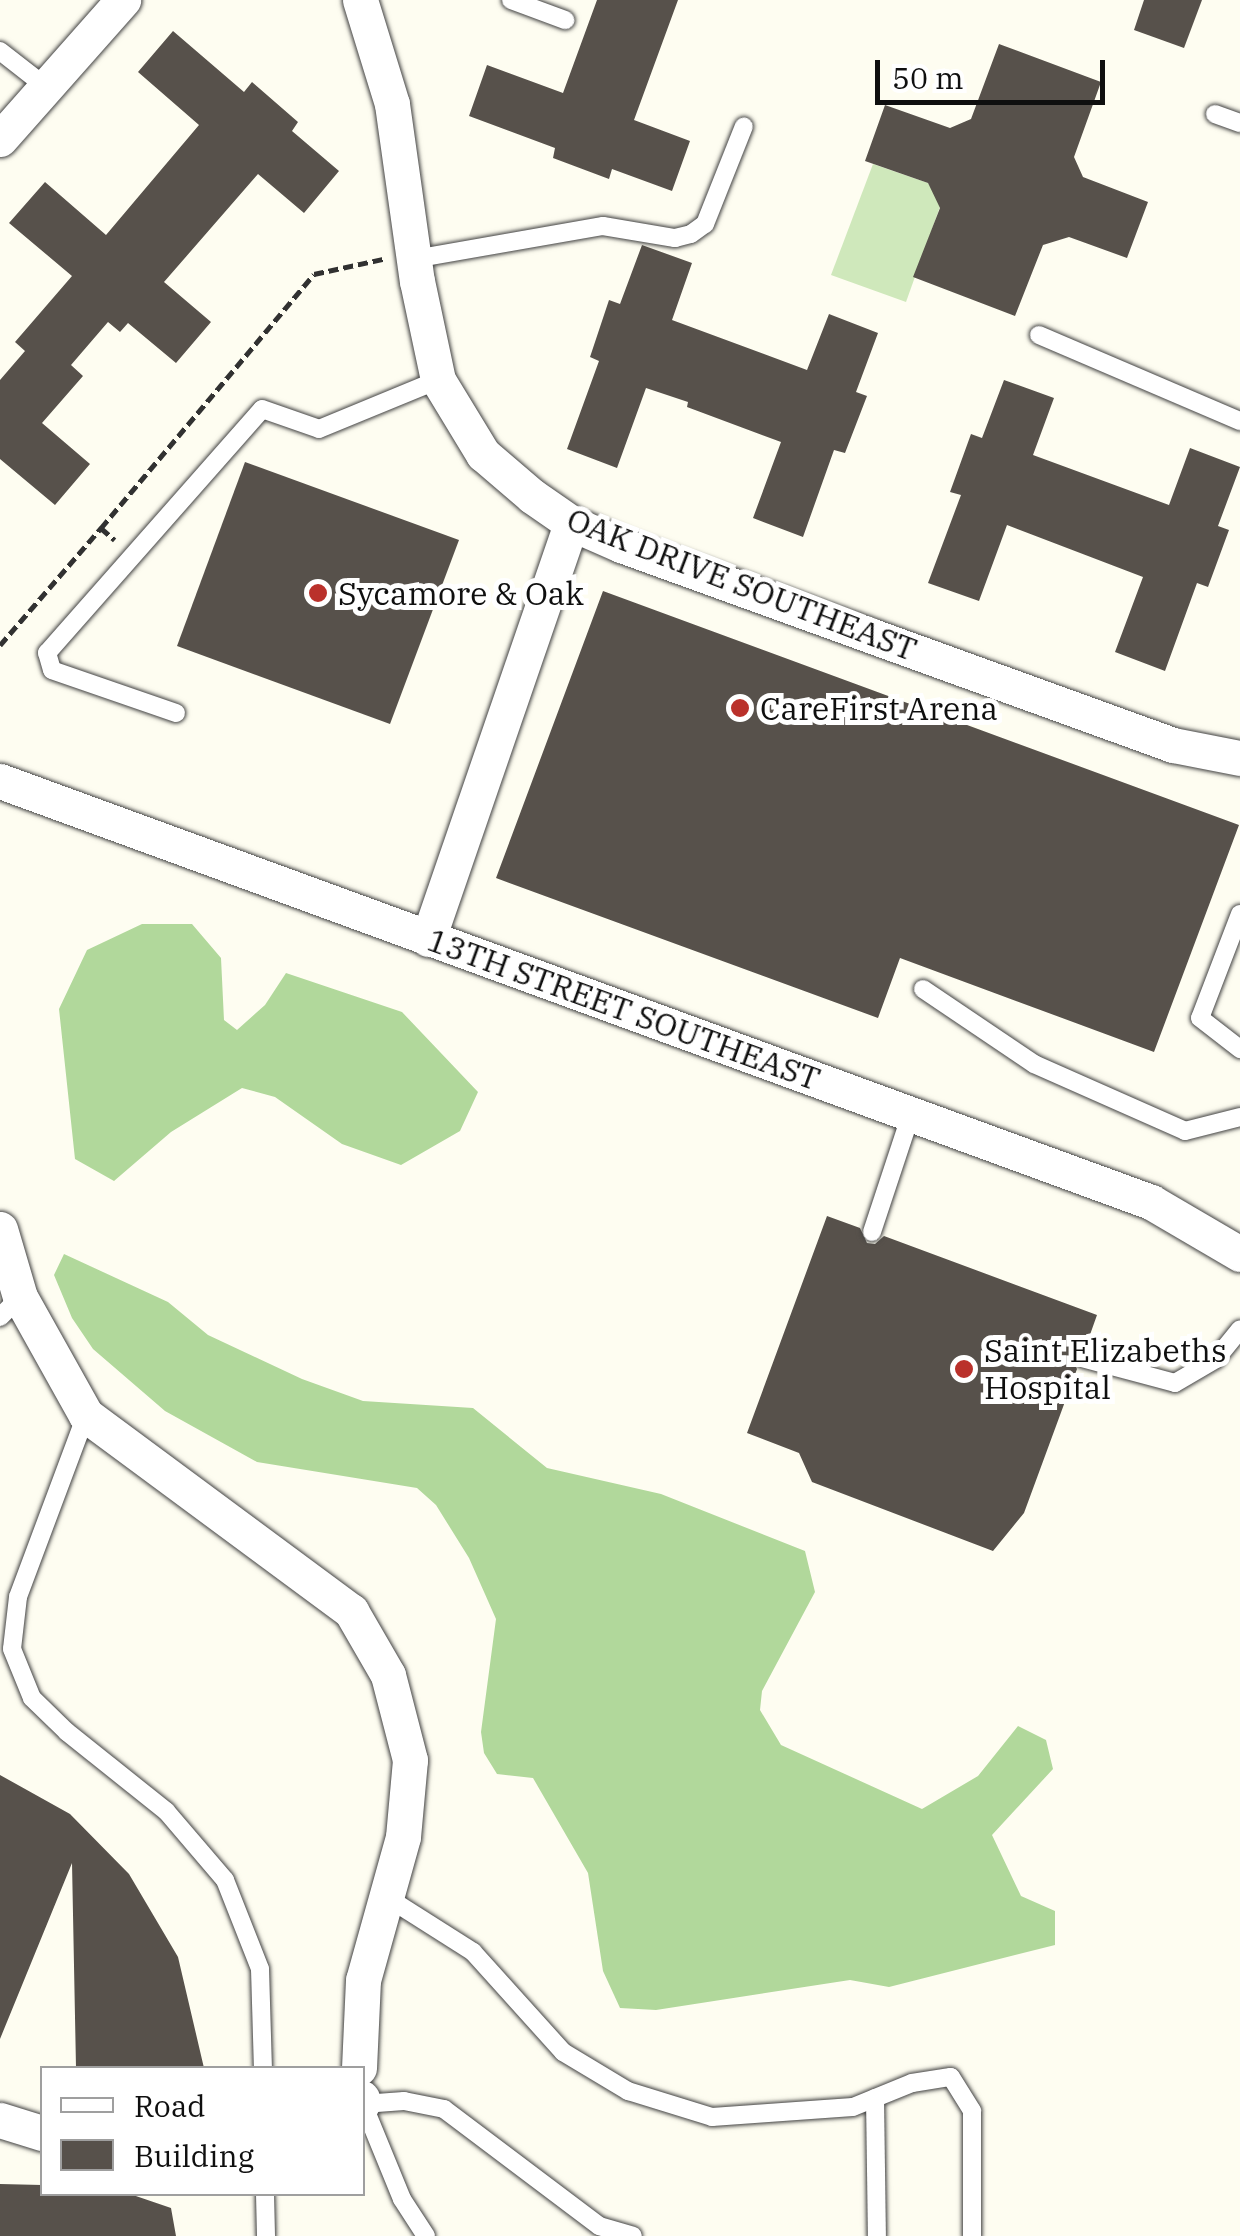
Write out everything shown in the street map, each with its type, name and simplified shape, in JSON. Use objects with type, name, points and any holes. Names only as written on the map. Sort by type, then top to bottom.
[{"type":"street","points":[[0,139],[123,0]]},
{"type":"street","name":"OAK DRIVE SOUTHEAST","points":[[360,0],[392,104],[414,256],[438,380],[483,454],[571,523],[1172,745],[1240,758]]},
{"type":"street","points":[[428,939],[571,523]]},
{"type":"street","name":"13TH STREET SOUTHEAST","points":[[0,781],[1150,1202],[1240,1254]]},
{"type":"street","points":[[0,1229],[10,1307],[86,1415],[352,1611],[388,1675],[410,1760],[403,1837],[364,1980],[359,2066]]},
{"type":"street","points":[[0,2120],[40,2132]]},
{"type":"lane","points":[[511,0],[566,20]]},
{"type":"lane","points":[[0,52],[46,86]]},
{"type":"lane","points":[[1215,114],[1240,123]]},
{"type":"lane","points":[[414,256],[603,226],[676,238],[691,234],[705,224],[744,126]]},
{"type":"lane","points":[[1039,335],[1240,421]]},
{"type":"lane","points":[[176,713],[52,670],[47,653],[262,409],[319,429],[438,380]]},
{"type":"lane","points":[[1240,914],[1200,1018],[1240,1049]]},
{"type":"lane","points":[[923,990],[1034,1064],[1184,1131],[1240,1117]]},
{"type":"lane","points":[[872,1232],[912,1112]]},
{"type":"lane","points":[[1082,1358],[1175,1383],[1216,1359],[1240,1330]]},
{"type":"lane","points":[[86,1415],[18,1596],[12,1649],[32,1698],[67,1732],[166,1811],[225,1880],[260,1969],[263,2066]]},
{"type":"lane","points":[[388,1898],[473,1952],[563,2052],[628,2091],[712,2117],[853,2107],[912,2083],[951,2077],[972,2111],[972,2236]]},
{"type":"lane","points":[[875,2098],[877,2236]]},
{"type":"lane","points":[[365,2102],[404,2101],[444,2108],[599,2226],[634,2236]]},
{"type":"lane","points":[[365,2107],[402,2200],[426,2236]]},
{"type":"lane","points":[[265,2196],[266,2236]]},
{"type":"path","points":[[0,645],[314,274],[414,256]]},
{"type":"path","points":[[102,528],[134,556]]},
{"type":"green space","points":[[873,164],[928,183],[941,204],[906,302],[831,275]]},
{"type":"green space","points":[[142,924],[192,924],[221,958],[224,1020],[237,1030],[265,1005],[286,973],[402,1012],[478,1092],[460,1131],[401,1165],[342,1144],[275,1097],[242,1088],[171,1132],[114,1181],[75,1159],[59,1009],[87,950]]},
{"type":"green space","points":[[64,1254],[168,1302],[208,1335],[302,1379],[363,1401],[473,1408],[547,1468],[661,1494],[805,1551],[815,1592],[762,1691],[760,1710],[781,1745],[922,1809],[978,1776],[1018,1726],[1046,1740],[1053,1769],[992,1835],[1021,1896],[1055,1911],[1055,1945],[889,1987],[850,1980],[656,2010],[620,2008],[603,1971],[588,1873],[533,1778],[497,1774],[484,1753],[481,1732],[496,1619],[469,1558],[436,1505],[417,1488],[257,1462],[165,1411],[93,1349],[72,1318],[54,1275]]},
{"type":"building","points":[[597,0],[678,0],[634,120],[690,141],[672,191],[612,169],[609,179],[553,158],[555,148],[469,116],[487,65],[563,93]]},
{"type":"building","points":[[1144,0],[1202,0],[1184,48],[1134,30]]},
{"type":"building","points":[[173,31],[244,92],[252,82],[298,122],[292,131],[339,171],[304,213],[258,174],[164,282],[211,322],[176,363],[128,323],[120,332],[108,322],[71,365],[83,376],[42,423],[90,464],[55,505],[0,459],[0,380],[25,351],[15,342],[72,276],[9,223],[45,182],[106,235],[199,125],[138,72]]},
{"type":"building","points":[[999,44],[1101,82],[1074,157],[1083,177],[1148,202],[1127,258],[1069,237],[1043,245],[1015,316],[913,277],[940,208],[928,183],[865,161],[885,105],[950,128],[971,119]]},
{"type":"building","points":[[642,245],[692,263],[672,320],[807,370],[829,314],[878,333],[856,392],[867,396],[845,453],[834,450],[803,537],[753,518],[781,442],[687,407],[688,402],[646,388],[617,468],[567,449],[599,361],[590,357],[609,300],[620,304]]},
{"type":"building","points":[[1004,380],[1054,398],[1033,455],[1169,505],[1190,448],[1240,467],[1218,526],[1229,530],[1208,587],[1197,583],[1165,671],[1115,652],[1143,577],[1007,525],[979,601],[928,583],[961,495],[950,492],[971,434],[982,438]]},
{"type":"building","name":"Sycamore & Oak","points":[[245,462],[459,540],[390,724],[177,646]]},
{"type":"building","name":"CareFirst Arena","points":[[603,591],[1239,825],[1154,1052],[900,958],[878,1018],[496,878]]},
{"type":"building","points":[[827,1216],[860,1228],[867,1243],[875,1244],[884,1236],[1097,1315],[1086,1346],[1070,1354],[1077,1369],[1024,1513],[993,1551],[812,1482],[799,1453],[747,1433]]},
{"type":"building","points":[[0,1775],[70,1814],[129,1874],[178,1957],[204,2066],[76,2066],[72,1863],[0,2039]]},
{"type":"building","points":[[0,2184],[40,2185],[40,2196],[136,2196],[171,2208],[176,2236],[0,2236]]},
{"type":"place","name":"Sycamore & Oak","points":[[318,593]]},
{"type":"place","name":"CareFirst Arena","points":[[740,708]]},
{"type":"place","name":"Saint Elizabeths Hospital","points":[[964,1369]]}]
